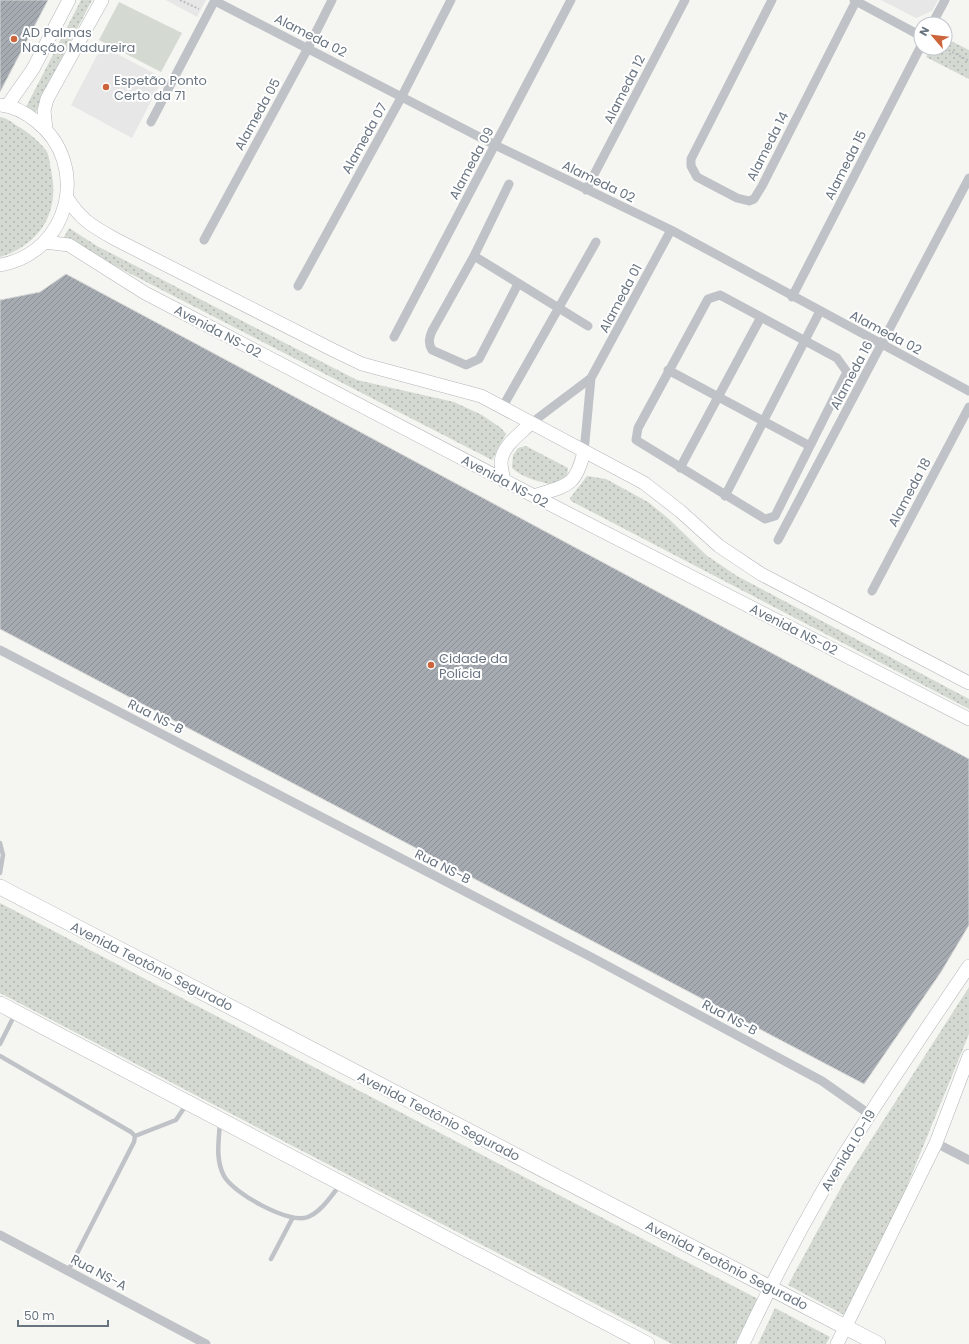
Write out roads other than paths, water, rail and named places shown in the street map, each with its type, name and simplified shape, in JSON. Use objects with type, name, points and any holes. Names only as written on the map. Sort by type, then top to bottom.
[{"type":"main road","name":"Avenida Teotônio Segurado","points":[[0,887],[878,1344]]},
{"type":"main road","points":[[0,1004],[647,1344]]},
{"type":"street","points":[[0,265],[10,263],[29,255],[45,242],[58,224],[67,198],[68,179],[65,160],[57,144],[46,128],[28,114],[3,105],[34,69],[69,0]]},
{"type":"street","points":[[46,128],[44,111],[47,100],[102,0]]},
{"type":"street","points":[[151,122],[215,0]]},
{"type":"street","name":"Alameda 02","points":[[215,0],[495,145],[671,230],[792,297],[969,391]]},
{"type":"street","name":"Alameda 05","points":[[204,240],[308,48],[332,0]]},
{"type":"street","name":"Alameda 07","points":[[298,286],[402,96],[451,0]]},
{"type":"street","name":"Alameda 09","points":[[394,337],[571,0]]},
{"type":"street","name":"Alameda 12","points":[[586,190],[684,0]]},
{"type":"street","name":"Alameda 14","points":[[772,0],[691,159],[691,166],[697,177],[744,201],[754,198],[762,186],[855,0]]},
{"type":"street","points":[[855,0],[913,32]]},
{"type":"street","points":[[936,16],[945,0]]},
{"type":"street","name":"Alameda 15","points":[[792,297],[916,56]]},
{"type":"street","name":"Alameda 16","points":[[778,540],[969,178]]},
{"type":"street","points":[[509,184],[474,256],[432,331],[429,338],[429,346],[432,350],[466,365],[479,359],[518,284]]},
{"type":"street","points":[[67,198],[86,222],[115,239],[333,350],[362,364],[481,396],[530,424],[644,483],[680,511],[719,546],[761,574],[969,683]]},
{"type":"street","name":"Alameda 01","points":[[584,452],[592,378],[671,230]]},
{"type":"street","name":"Avenida NS-02","points":[[45,242],[68,245],[145,293],[504,481],[969,719]]},
{"type":"street","points":[[502,408],[596,242]]},
{"type":"street","points":[[474,256],[588,326]]},
{"type":"street","points":[[720,295],[761,317],[837,358],[846,372],[776,516],[764,519],[639,444],[635,435],[668,370],[708,299],[720,295]]},
{"type":"street","points":[[725,496],[820,311]]},
{"type":"street","points":[[680,468],[761,317]]},
{"type":"street","points":[[668,370],[762,422],[810,446]]},
{"type":"street","name":"Alameda 01","points":[[530,424],[592,378]]},
{"type":"street","name":"Alameda 18","points":[[872,590],[969,407]]},
{"type":"street","points":[[504,481],[501,461],[504,452],[510,443],[530,424]]},
{"type":"street","points":[[534,496],[565,486],[574,480],[580,472],[584,452]]},
{"type":"street","name":"Rua NS-B","points":[[0,650],[592,957],[822,1081],[869,1114]]},
{"type":"street","name":"Avenida LO-19","points":[[743,1344],[770,1287],[810,1214],[869,1114],[969,966]]},
{"type":"street","points":[[837,1344],[936,1143],[969,1056]]},
{"type":"street","points":[[936,1143],[969,1160]]},
{"type":"street","name":"Rua NS-A","points":[[0,1235],[206,1344]]},
{"type":"lane","points":[[0,843],[3,855],[0,873]]},
{"type":"lane","points":[[0,1044],[16,1012]]},
{"type":"lane","points":[[0,1056],[131,1132],[135,1136]]},
{"type":"lane","points":[[135,1136],[176,1120],[187,1103]]},
{"type":"lane","points":[[220,1120],[218,1155],[224,1177],[246,1197],[292,1219],[307,1218],[318,1212],[342,1184]]},
{"type":"lane","points":[[68,1271],[134,1142],[135,1136]]},
{"type":"lane","points":[[272,1259],[292,1219]]},
{"type":"place","name":"AD Palmas Nação Madureira","points":[[14,39]]},
{"type":"place","name":"Espetão Ponto Certo da 71","points":[[106,87]]},
{"type":"place","name":"Cidade da Polícia","points":[[431,665]]}]
